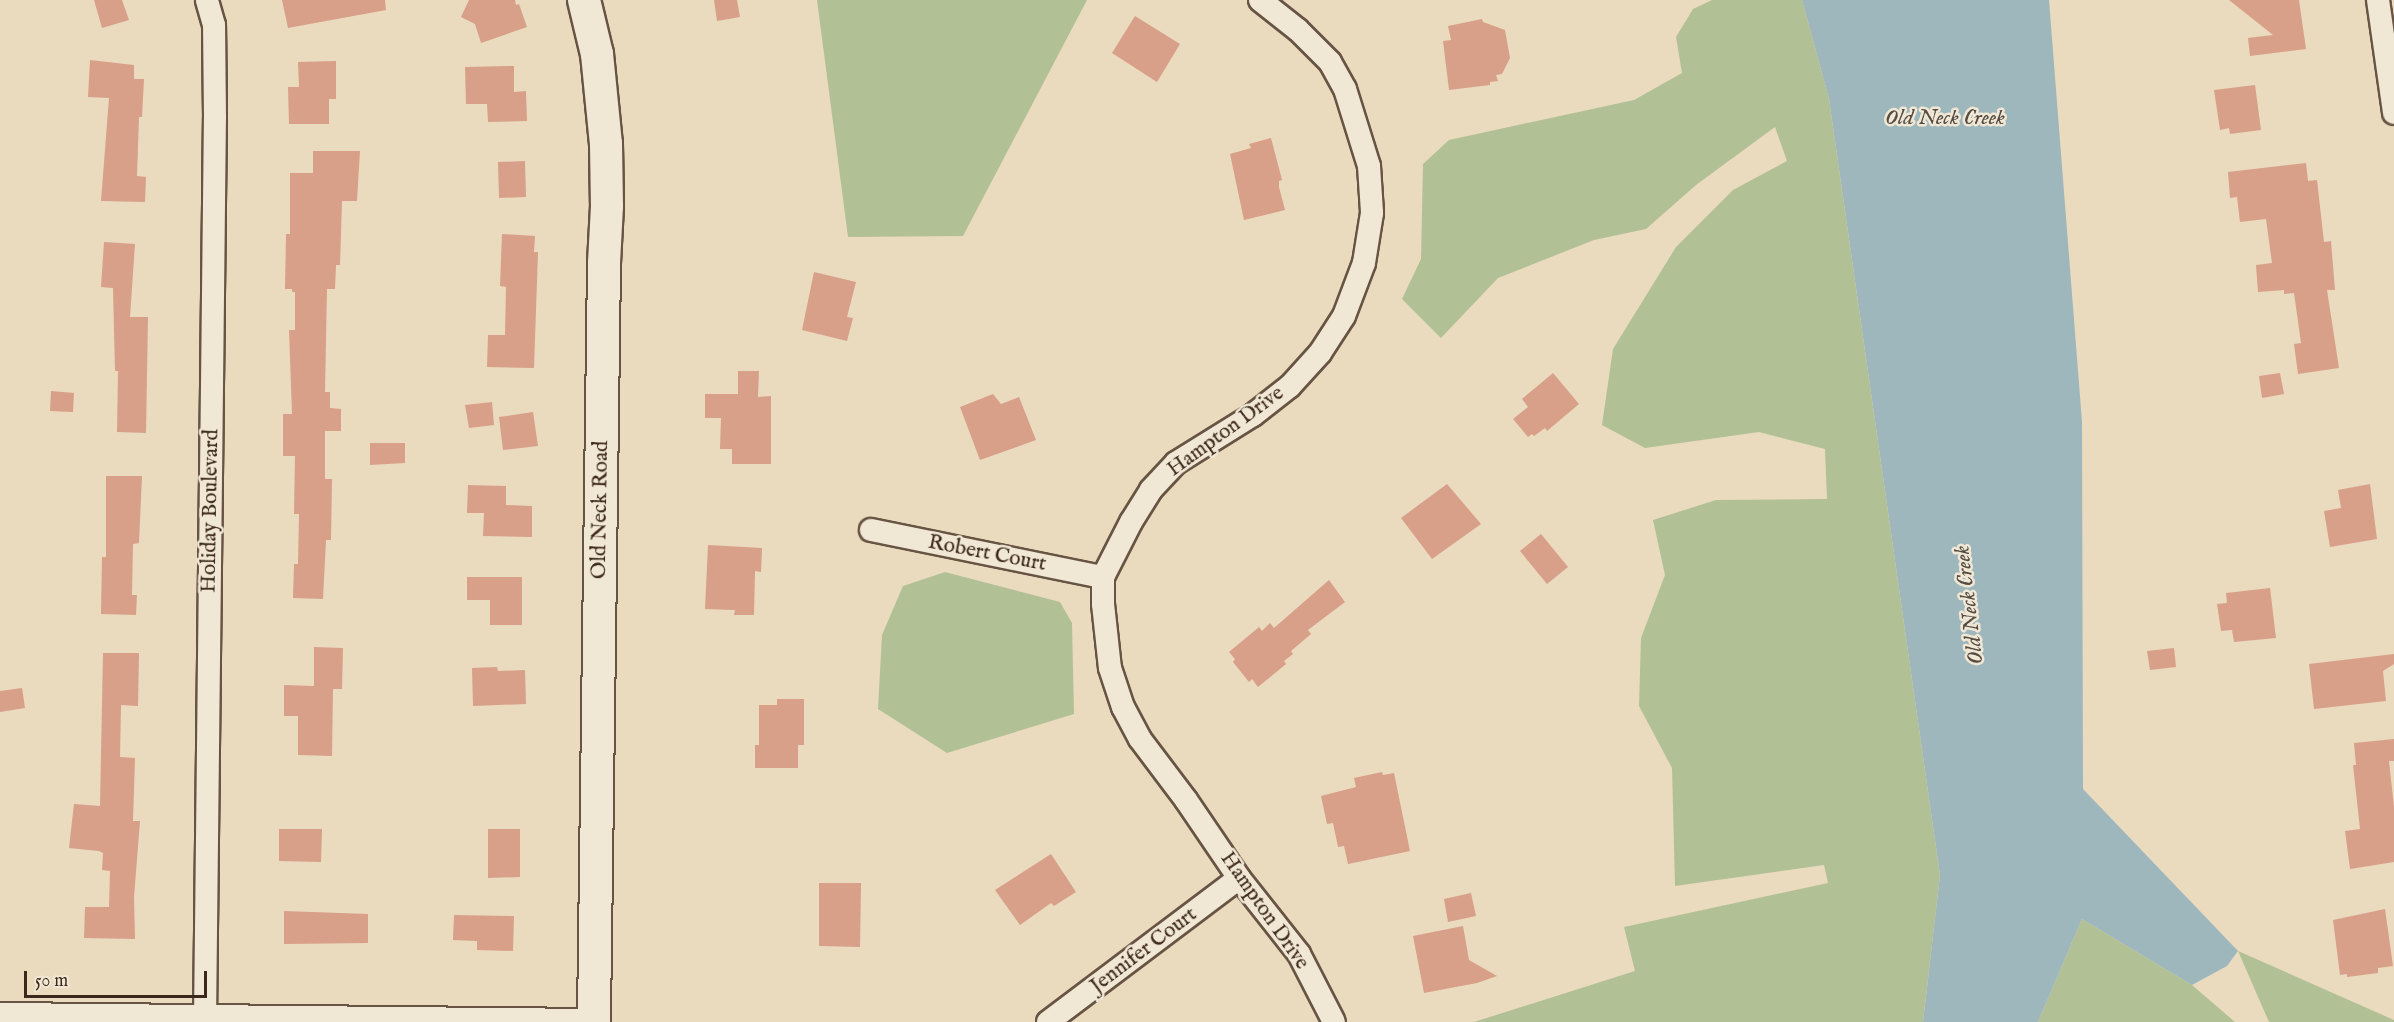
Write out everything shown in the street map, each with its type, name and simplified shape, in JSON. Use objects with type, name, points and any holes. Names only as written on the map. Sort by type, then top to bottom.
[{"type":"street","name":"Holiday Boulevard","points":[[205,1020],[215,117],[213,25],[207,0]]},
{"type":"street","name":"Old Neck Road","points":[[585,0],[597,54],[606,144],[608,206],[604,264],[594,1021]]},
{"type":"street","name":"Hampton Drive","points":[[1260,0],[1298,30],[1330,62],[1345,89],[1369,166],[1372,213],[1364,263],[1344,316],[1320,353],[1290,386],[1253,415],[1176,463],[1146,498],[1103,577],[1110,668],[1123,707],[1140,739],[1239,878],[1299,954],[1334,1022]]},
{"type":"street","points":[[2378,0],[2394,113]]},
{"type":"street","name":"Robert Court","points":[[871,530],[1103,577]]},
{"type":"street","name":"Jennifer Court","points":[[1048,1022],[1239,878]]},
{"type":"street","points":[[0,1014],[205,1020],[594,1021]]},
{"type":"green space","points":[[817,0],[1087,0],[963,236],[848,237]]},
{"type":"green space","points":[[1712,0],[1802,0],[1829,99],[1940,875],[1923,1022],[1474,1022],[1635,971],[1624,927],[1828,883],[1824,865],[1675,886],[1672,768],[1639,706],[1641,638],[1665,575],[1653,520],[1716,500],[1827,499],[1825,449],[1759,432],[1645,448],[1602,425],[1613,349],[1676,247],[1733,190],[1787,161],[1775,127],[1696,185],[1646,229],[1594,240],[1498,278],[1441,338],[1402,299],[1421,259],[1423,164],[1449,140],[1634,100],[1682,73],[1676,37],[1693,9]]},
{"type":"green space","points":[[945,572],[1060,602],[1072,623],[1074,714],[947,753],[878,709],[882,635],[903,586]]},
{"type":"green space","points":[[2082,919],[2192,985],[2235,1022],[2038,1022]]},
{"type":"green space","points":[[2238,951],[2394,1020],[2394,1022],[2269,1022]]},
{"type":"water","name":"Old Neck Creek","points":[[1802,0],[2049,0],[2082,422],[2083,789],[2238,951],[2227,966],[2192,985],[2082,919],[2038,1022],[1923,1022],[1940,875],[1829,99]]},
{"type":"building","points":[[94,0],[122,0],[129,20],[102,28]]},
{"type":"building","points":[[282,0],[385,0],[386,10],[288,28]]},
{"type":"building","points":[[469,0],[515,0],[516,5],[519,4],[527,27],[481,43],[475,24],[461,17]]},
{"type":"building","points":[[714,0],[737,0],[740,17],[717,21]]},
{"type":"building","points":[[2229,0],[2299,0],[2306,49],[2250,56],[2248,38],[2273,35]]},
{"type":"building","points":[[1135,16],[1180,44],[1157,82],[1112,53]]},
{"type":"building","points":[[1482,19],[1483,22],[1505,30],[1510,58],[1502,74],[1496,75],[1498,81],[1490,82],[1490,85],[1449,90],[1443,41],[1451,40],[1448,26]]},
{"type":"building","points":[[90,60],[134,65],[134,79],[144,79],[142,117],[139,117],[137,176],[146,177],[145,202],[101,201],[109,98],[88,97]]},
{"type":"building","points":[[336,61],[336,99],[329,99],[329,124],[289,124],[288,87],[299,87],[298,62]]},
{"type":"building","points":[[514,66],[514,92],[526,91],[527,121],[488,122],[487,104],[466,104],[465,67]]},
{"type":"building","points":[[2255,85],[2261,130],[2230,134],[2229,128],[2220,130],[2214,90]]},
{"type":"building","points":[[1271,138],[1282,180],[1279,181],[1279,187],[1285,210],[1244,220],[1230,154],[1251,148],[1249,144]]},
{"type":"building","points":[[313,151],[360,151],[357,201],[342,201],[340,265],[336,265],[335,289],[327,289],[325,392],[330,392],[330,408],[341,409],[341,431],[325,431],[325,479],[332,479],[331,540],[326,540],[323,599],[293,598],[294,564],[298,564],[299,514],[294,514],[295,456],[283,456],[283,414],[292,414],[289,330],[295,330],[295,292],[292,292],[292,289],[285,289],[286,234],[290,234],[290,173],[313,173]]},
{"type":"building","points":[[525,161],[526,197],[499,198],[498,162]]},
{"type":"building","points":[[2306,163],[2308,181],[2317,180],[2324,242],[2331,241],[2335,290],[2327,290],[2339,368],[2298,374],[2294,344],[2301,343],[2294,293],[2284,294],[2284,290],[2258,292],[2256,265],[2272,263],[2266,219],[2240,222],[2237,197],[2230,198],[2228,172]]},
{"type":"building","points":[[502,234],[535,236],[534,252],[538,252],[534,368],[487,367],[488,335],[505,335],[506,287],[500,286]]},
{"type":"building","points":[[104,242],[135,244],[130,317],[148,317],[146,433],[117,432],[118,371],[115,371],[113,288],[101,287]]},
{"type":"building","points":[[814,272],[856,282],[847,317],[853,318],[847,341],[802,330]]},
{"type":"building","points":[[738,371],[759,371],[758,397],[771,396],[771,464],[732,464],[732,449],[720,449],[721,418],[705,418],[705,394],[738,394]]},
{"type":"building","points":[[1553,373],[1579,404],[1547,431],[1545,428],[1534,436],[1532,434],[1528,437],[1513,419],[1528,407],[1522,399]]},
{"type":"building","points":[[2280,373],[2284,394],[2262,398],[2259,376]]},
{"type":"building","points":[[51,391],[74,393],[73,412],[50,411]]},
{"type":"building","points":[[993,394],[1001,404],[1019,397],[1036,440],[980,460],[960,407]]},
{"type":"building","points":[[492,402],[494,425],[469,428],[465,405]]},
{"type":"building","points":[[533,412],[538,446],[503,450],[499,417]]},
{"type":"building","points":[[370,443],[405,443],[405,463],[370,465]]},
{"type":"building","points":[[106,476],[142,476],[139,543],[133,544],[132,595],[137,595],[136,615],[101,614],[102,557],[106,557]]},
{"type":"building","points":[[1447,484],[1481,524],[1432,559],[1401,518]]},
{"type":"building","points":[[2370,484],[2377,539],[2330,547],[2324,511],[2341,508],[2338,490]]},
{"type":"building","points":[[468,485],[506,486],[506,505],[532,506],[532,537],[483,536],[484,513],[467,513]]},
{"type":"building","points":[[1541,534],[1568,567],[1547,584],[1520,551]]},
{"type":"building","points":[[708,545],[762,548],[761,572],[755,571],[754,615],[734,615],[735,610],[705,609]]},
{"type":"building","points":[[467,577],[522,577],[522,625],[490,625],[490,600],[467,600]]},
{"type":"building","points":[[1329,580],[1345,602],[1308,630],[1311,634],[1291,651],[1293,654],[1284,661],[1286,664],[1258,687],[1252,679],[1249,682],[1233,662],[1235,659],[1229,652],[1259,627],[1262,631],[1270,623],[1274,628]]},
{"type":"building","points":[[2270,588],[2276,638],[2234,642],[2232,630],[2221,631],[2217,604],[2227,603],[2226,593]]},
{"type":"building","points":[[314,647],[343,648],[342,689],[333,689],[332,756],[298,755],[298,716],[284,716],[284,685],[314,686]]},
{"type":"building","points":[[2174,648],[2176,667],[2150,670],[2147,651]]},
{"type":"building","points":[[103,653],[139,653],[138,706],[121,705],[120,757],[135,758],[133,821],[140,821],[134,897],[135,939],[84,938],[85,907],[109,907],[110,871],[102,870],[103,853],[69,848],[74,804],[100,806]]},
{"type":"building","points":[[2394,654],[2394,664],[2383,671],[2386,701],[2314,709],[2309,664]]},
{"type":"building","points":[[497,667],[498,671],[525,670],[526,704],[473,706],[472,668]]},
{"type":"building","points":[[22,688],[25,708],[0,712],[0,691]]},
{"type":"building","points":[[777,699],[804,699],[804,745],[798,745],[798,768],[755,768],[755,745],[759,745],[759,705],[777,705]]},
{"type":"building","points":[[2394,739],[2394,761],[2389,761],[2394,807],[2394,862],[2350,869],[2345,831],[2360,829],[2353,765],[2356,765],[2354,743]]},
{"type":"building","points":[[1382,772],[1383,775],[1394,773],[1410,851],[1348,864],[1344,846],[1338,847],[1333,823],[1327,824],[1321,796],[1356,787],[1354,778]]},
{"type":"building","points":[[279,829],[322,829],[321,862],[279,861]]},
{"type":"building","points":[[488,829],[520,829],[520,877],[488,878]]},
{"type":"building","points":[[1051,854],[1076,892],[1054,906],[1051,903],[1020,925],[995,890]]},
{"type":"building","points":[[819,883],[861,883],[860,947],[819,946]]},
{"type":"building","points":[[1471,893],[1476,916],[1448,922],[1444,899]]},
{"type":"building","points":[[2385,909],[2393,966],[2378,968],[2378,973],[2347,977],[2347,974],[2340,975],[2333,920]]},
{"type":"building","points":[[284,911],[368,914],[368,943],[284,944]]},
{"type":"building","points":[[454,915],[514,916],[513,951],[477,950],[477,941],[453,940]]},
{"type":"building","points":[[1463,926],[1469,960],[1497,976],[1477,983],[1424,993],[1413,936]]}]
